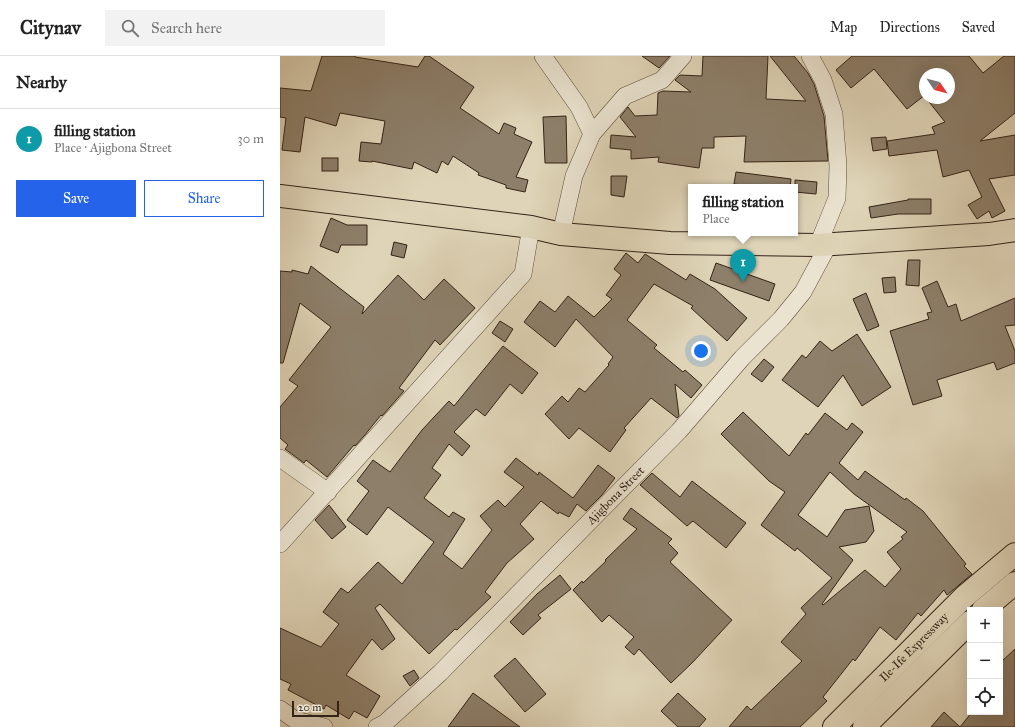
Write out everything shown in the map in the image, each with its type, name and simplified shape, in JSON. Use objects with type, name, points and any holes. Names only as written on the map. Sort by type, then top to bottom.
[{"type":"main road","points":[[280,196],[531,227],[561,234],[670,243],[818,245],[988,234],[1015,230]]},
{"type":"main road","name":"Ile-Ife Expressway","points":[[834,727],[964,597],[1015,554]]},
{"type":"main road","points":[[987,607],[1015,583]]},
{"type":"main road","name":"Ile-Ife Expressway","points":[[864,727],[967,625]]},
{"type":"street","points":[[543,56],[579,107],[592,134]]},
{"type":"street","points":[[561,234],[574,176],[592,134],[625,96],[662,80],[683,56]]},
{"type":"street","points":[[810,56],[823,80],[834,114],[838,166],[837,198],[818,245]]},
{"type":"street","points":[[280,544],[523,274],[531,227]]},
{"type":"street","name":"Ajigbona Street","points":[[377,727],[385,723],[440,673],[679,431],[742,358],[781,320],[803,292],[825,251],[818,245]]},
{"type":"street","points":[[280,458],[328,492]]},
{"type":"street","points":[[280,709],[295,720],[324,727]]},
{"type":"building","points":[[322,56],[355,56],[418,67],[425,56],[429,56],[474,87],[460,108],[499,134],[504,123],[516,128],[514,134],[532,142],[516,177],[528,180],[525,192],[506,188],[506,185],[478,175],[479,173],[453,156],[448,165],[442,161],[437,173],[414,162],[412,169],[372,161],[359,161],[361,142],[381,144],[385,121],[340,113],[336,126],[305,117],[300,152],[282,150],[286,118],[280,117],[280,88],[311,91]]},
{"type":"building","points":[[642,56],[670,56],[659,68]]},
{"type":"building","points":[[703,56],[768,56],[766,99],[806,101],[770,56],[794,56],[808,73],[814,84],[824,116],[828,161],[744,162],[746,136],[714,137],[714,148],[702,148],[699,168],[658,162],[659,157],[631,159],[631,150],[610,148],[611,135],[636,137],[620,117],[628,107],[635,116],[657,115],[658,93],[663,91],[691,92],[675,80],[680,75],[702,76]]},
{"type":"building","points":[[852,56],[969,56],[983,73],[1004,56],[1015,56],[1015,113],[980,141],[1015,135],[1015,175],[989,179],[1005,211],[992,218],[989,211],[977,219],[968,205],[982,197],[969,170],[943,177],[937,150],[889,156],[887,141],[935,134],[932,127],[945,122],[931,104],[955,104],[955,68],[919,68],[919,100],[907,109],[874,69],[851,88],[836,70]]},
{"type":"building","points":[[566,116],[567,163],[545,163],[543,117]]},
{"type":"building","points":[[886,137],[887,149],[873,151],[871,138]]},
{"type":"building","points":[[322,158],[338,158],[338,171],[322,171]]},
{"type":"building","points":[[736,172],[791,179],[790,184],[734,184]]},
{"type":"building","points":[[611,176],[627,176],[624,197],[611,195]]},
{"type":"building","points":[[795,180],[817,182],[816,194],[798,192],[798,184],[795,184]]},
{"type":"building","points":[[908,199],[931,199],[931,214],[898,214],[871,218],[869,207]]},
{"type":"building","points":[[331,218],[347,225],[367,225],[367,245],[341,245],[338,253],[320,246]]},
{"type":"building","points":[[394,242],[407,245],[404,258],[391,255]]},
{"type":"building","points":[[626,253],[638,263],[645,254],[686,280],[690,274],[715,289],[747,318],[727,341],[691,308],[693,306],[654,284],[627,320],[657,345],[654,348],[683,372],[685,370],[702,385],[691,398],[675,384],[679,416],[677,418],[651,398],[624,428],[626,430],[610,452],[579,428],[569,439],[545,414],[562,396],[568,402],[579,388],[585,392],[609,365],[608,364],[613,357],[576,319],[555,347],[524,322],[540,301],[555,312],[568,296],[594,317],[612,299],[606,295],[621,275],[614,269]]},
{"type":"building","points":[[908,260],[920,260],[919,286],[906,285]]},
{"type":"building","points":[[716,263],[775,284],[769,301],[710,280]]},
{"type":"building","points":[[311,266],[364,307],[362,314],[398,275],[424,300],[444,279],[475,308],[440,345],[435,340],[399,388],[404,391],[382,416],[381,415],[355,446],[354,445],[327,477],[306,460],[304,463],[285,449],[288,445],[280,438],[280,407],[298,386],[289,380],[331,327],[300,303],[283,363],[280,363],[280,271],[292,272],[292,270],[308,274]]},
{"type":"building","points":[[895,277],[896,292],[884,293],[882,278]]},
{"type":"building","points":[[937,281],[948,307],[956,304],[961,321],[1015,298],[1015,325],[1005,326],[1015,351],[1015,363],[997,370],[994,362],[937,380],[942,396],[913,405],[890,331],[929,319],[927,313],[932,312],[922,288]]},
{"type":"building","points":[[866,293],[879,326],[867,331],[853,299]]},
{"type":"building","points":[[500,321],[513,329],[505,342],[492,333]]},
{"type":"building","points":[[857,334],[891,387],[862,406],[843,375],[818,407],[782,380],[802,355],[806,358],[820,341],[832,351]]},
{"type":"building","points":[[503,346],[538,373],[522,394],[510,384],[485,416],[476,409],[454,432],[470,446],[462,456],[449,444],[432,468],[441,475],[424,498],[449,517],[453,512],[465,519],[443,554],[462,569],[492,530],[480,516],[498,500],[505,507],[524,487],[504,472],[516,458],[538,475],[539,472],[573,498],[598,465],[615,478],[602,495],[586,511],[577,504],[569,517],[559,512],[558,514],[541,501],[520,524],[534,539],[507,563],[485,592],[491,597],[457,630],[455,629],[429,654],[380,604],[375,608],[395,639],[382,650],[372,639],[346,675],[380,696],[367,718],[354,711],[349,719],[326,705],[324,709],[288,690],[291,684],[280,679],[280,628],[321,647],[339,624],[323,612],[341,588],[348,593],[378,562],[402,584],[434,542],[388,507],[367,535],[347,520],[369,491],[357,481],[373,460],[390,472],[422,430],[449,401],[454,406]]},
{"type":"building","points":[[764,359],[774,367],[762,382],[751,374]]},
{"type":"building","points":[[743,412],[789,456],[806,433],[808,435],[825,413],[847,430],[852,423],[863,432],[839,463],[858,480],[865,471],[923,511],[966,564],[964,566],[972,574],[947,595],[944,590],[921,616],[918,613],[896,640],[880,627],[855,661],[853,659],[823,697],[827,701],[800,727],[729,727],[747,706],[751,710],[802,661],[781,642],[806,614],[801,608],[832,578],[797,548],[795,551],[761,525],[785,492],[769,481],[721,434]],"holes":[[[830,472],[854,494],[907,532],[901,537],[903,539],[887,552],[901,569],[885,587],[865,570],[823,605],[822,604],[853,560],[839,547],[866,542],[874,531],[869,506],[845,510],[827,537],[798,515]]]},
{"type":"building","points":[[652,473],[680,497],[692,481],[746,523],[726,548],[693,521],[687,526],[640,485]]},
{"type":"building","points":[[329,505],[346,527],[332,539],[315,520]]},
{"type":"building","points":[[631,508],[672,539],[668,543],[678,553],[670,562],[732,620],[671,683],[639,649],[634,655],[625,647],[634,637],[609,615],[602,622],[573,590],[582,581],[583,583],[637,529],[623,519]]},
{"type":"building","points":[[560,575],[571,589],[538,615],[541,618],[523,635],[510,622],[537,594]]},
{"type":"building","points":[[1015,649],[1015,727],[960,727],[970,715],[1003,715],[1003,660]]},
{"type":"building","points":[[515,658],[546,694],[525,712],[494,676]]},
{"type":"building","points":[[414,670],[419,678],[410,686],[403,676]]},
{"type":"building","points":[[473,693],[520,727],[448,727]]},
{"type":"building","points":[[678,693],[706,719],[699,727],[678,727],[661,711]]},
{"type":"building","points":[[944,712],[960,727],[931,727]]},
{"type":"place","name":"filling station","points":[[743,282]]}]
